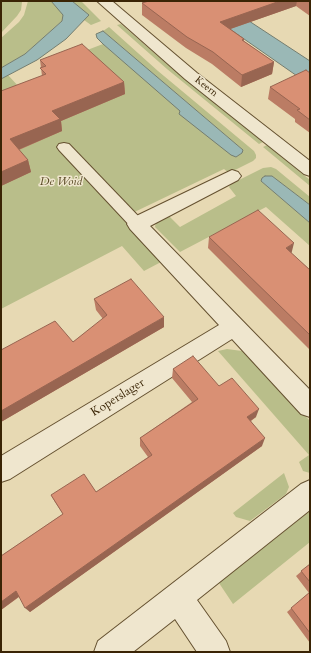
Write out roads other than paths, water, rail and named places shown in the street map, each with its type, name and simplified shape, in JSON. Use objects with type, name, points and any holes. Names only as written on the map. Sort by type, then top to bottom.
[{"type":"street","name":"Keern","points":[[104,1],[191,76],[310,170]]},
{"type":"street","points":[[232,176],[137,224],[310,406]]},
{"type":"street","name":"Koperslager","points":[[1,470],[235,326]]},
{"type":"street","points":[[109,652],[310,493]]},
{"type":"street","points":[[178,598],[215,652]]},
{"type":"lane","points":[[64,147],[137,224]]},
{"type":"water","points":[[51,1],[72,1],[89,15],[66,39],[37,60],[1,79],[1,68],[25,54],[62,21],[63,15]]},
{"type":"water","points":[[214,18],[249,21],[310,61],[310,85]]},
{"type":"water","points":[[103,31],[243,150],[242,153],[236,157],[231,155],[179,114],[180,111],[97,38],[96,34]]},
{"type":"water","points":[[265,176],[272,176],[310,205],[310,223],[261,181]]},
{"type":"park label","name":"De Woid","points":[[61,182]]}]
